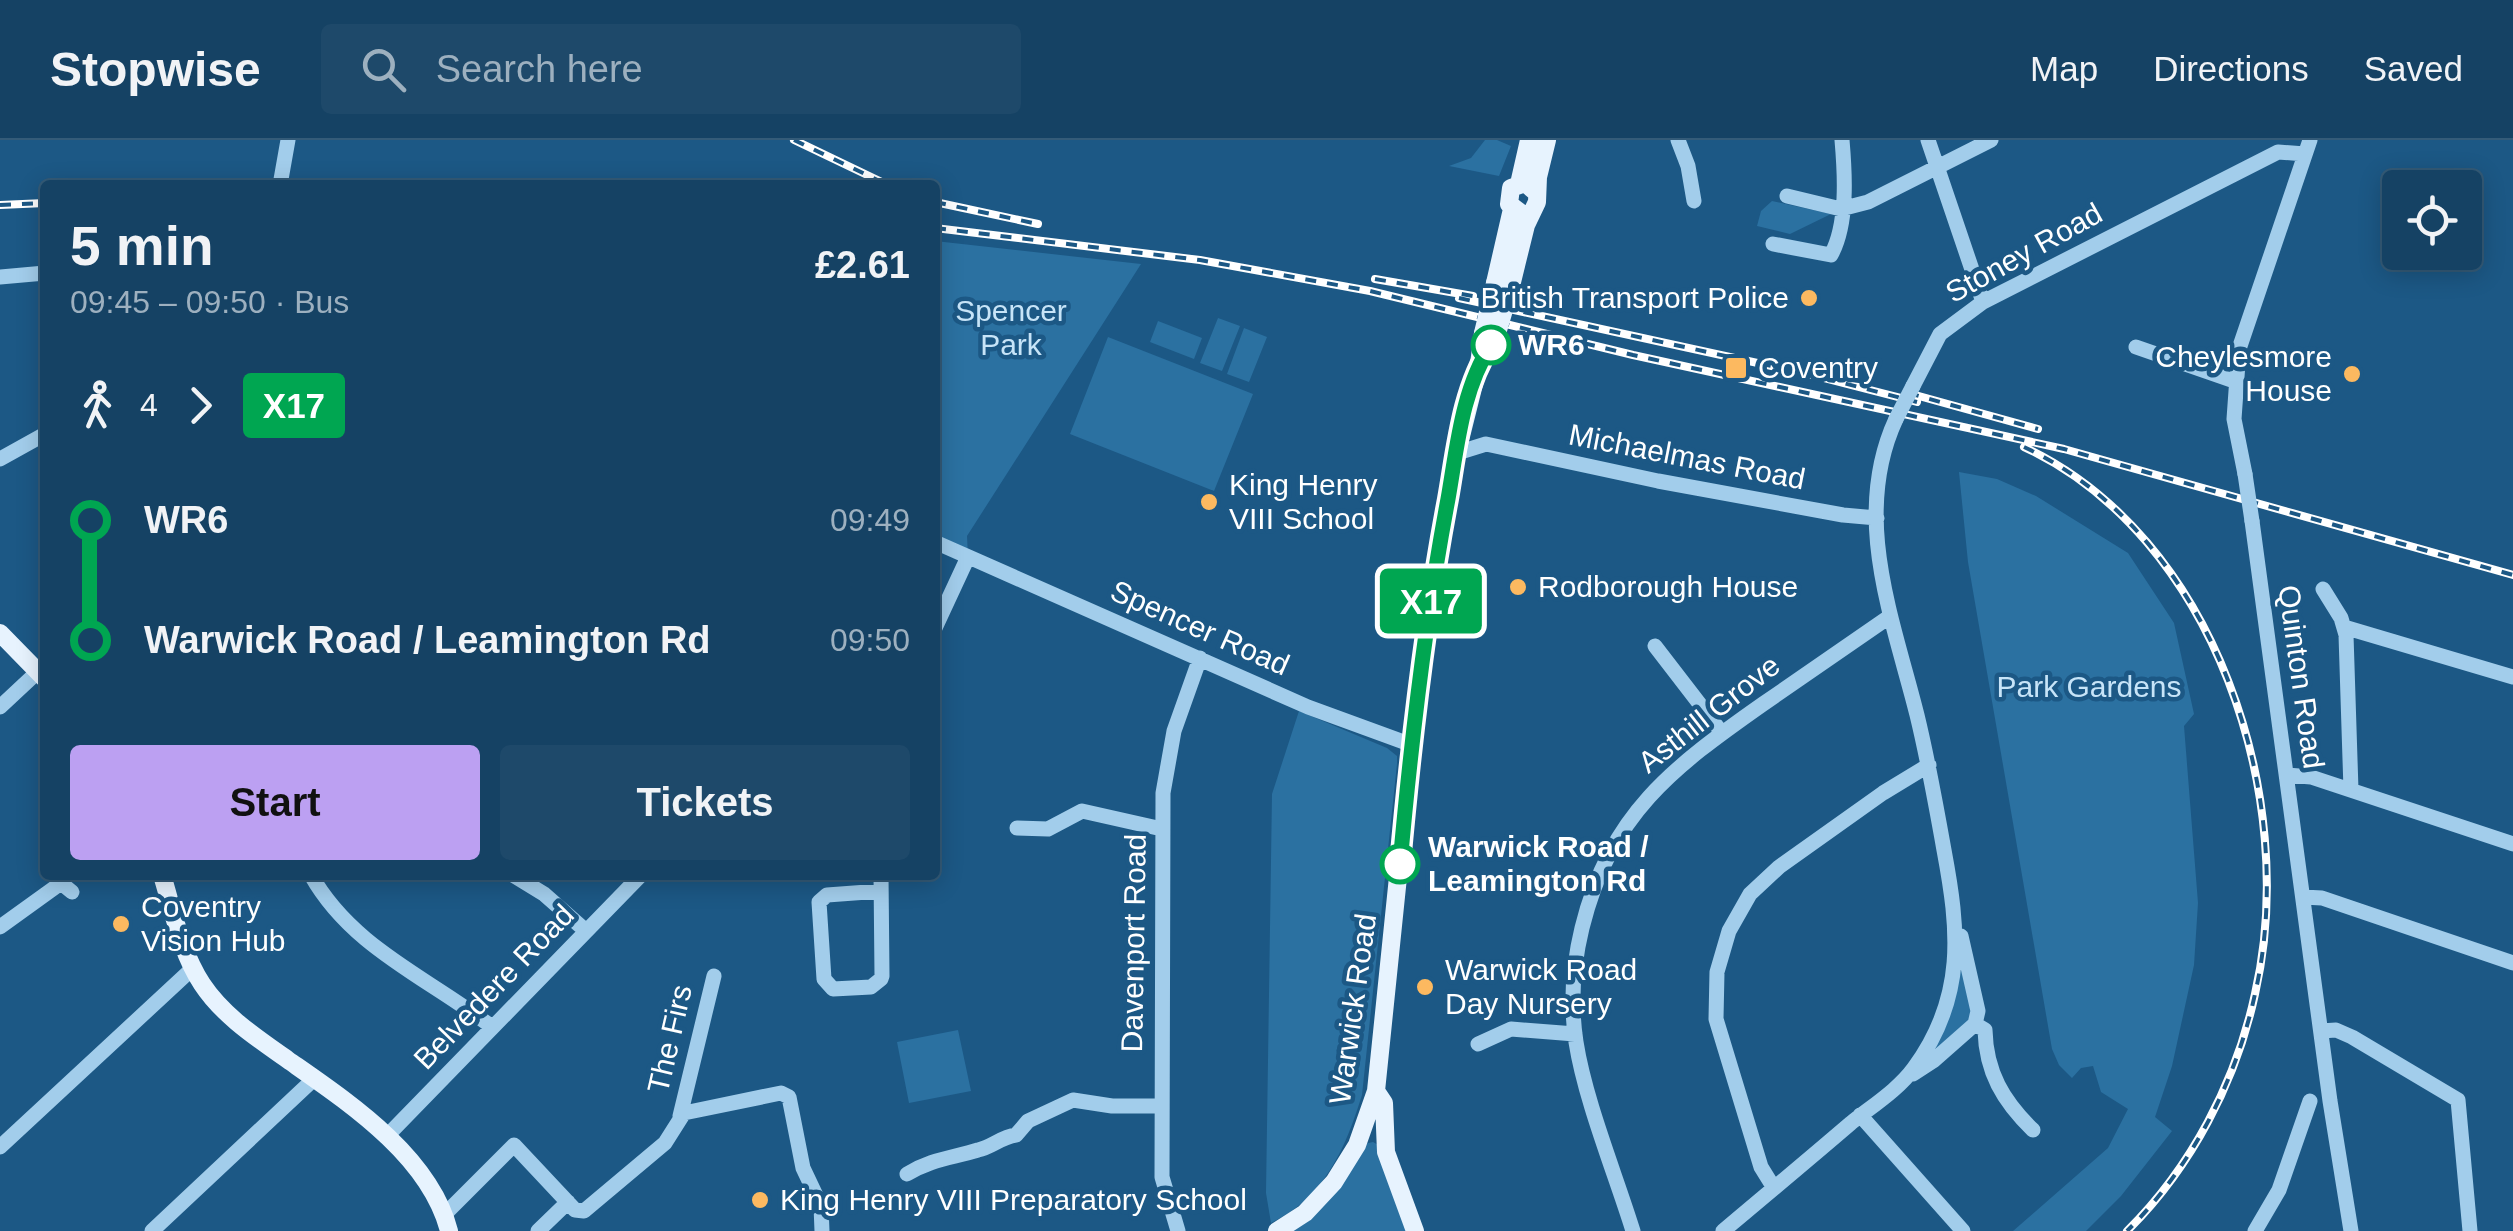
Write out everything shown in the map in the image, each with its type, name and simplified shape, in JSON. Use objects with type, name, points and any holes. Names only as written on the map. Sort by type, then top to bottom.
[{"type":"main road","name":"Warwick Road","points":[[1527,205],[1508,194],[1519,184],[1529,140]]},
{"type":"main road","name":"Warwick Road","points":[[1374,1140],[1412,745],[1438,554],[1462,422],[1547,140]]},
{"type":"main road","points":[[1519,184],[1531,186],[1527,205]]},
{"type":"main road","points":[[0,634],[40,670]]},
{"type":"main road","points":[[164,880],[193,968],[203,986],[234,1020],[315,1078],[386,1137],[418,1172],[447,1222]]},
{"type":"main road","points":[[1376,1092],[1384,1103],[1374,1140],[1415,1231]]},
{"type":"main road","points":[[1277,1231],[1318,1201],[1361,1146],[1374,1140]]},
{"type":"street","points":[[281,180],[288,140]]},
{"type":"street","points":[[1678,140],[1688,166],[1694,201]]},
{"type":"street","points":[[1773,244],[1830,254],[1841,208],[1842,140]]},
{"type":"street","points":[[1928,140],[1983,302]]},
{"type":"street","points":[[1787,196],[1841,208],[1868,202],[1992,140]]},
{"type":"street","name":"Stoney Road","points":[[2033,1130],[2015,1113],[1994,1080],[1985,1048],[1985,1030],[1975,1024],[1978,1010],[1928,766],[1888,617],[1878,518],[1882,448],[1940,334],[1983,302],[2278,152],[2308,147]]},
{"type":"street","name":"Quinton Road","points":[[2308,147],[2243,333],[2234,381],[2234,418],[2252,521],[2351,1231]]},
{"type":"street","points":[[0,277],[40,273]]},
{"type":"street","points":[[2136,347],[2234,381]]},
{"type":"street","points":[[1462,422],[1486,444]]},
{"type":"street","points":[[0,459],[40,437]]},
{"type":"street","name":"Michaelmas Road","points":[[1456,453],[1486,444],[1713,491],[1851,517],[1878,518]]},
{"type":"street","name":"Spencer Road","points":[[940,544],[1308,706],[1412,745]]},
{"type":"street","points":[[940,617],[968,557]]},
{"type":"street","points":[[2323,589],[2344,627],[2351,790]]},
{"type":"street","name":"Asthill Grove","points":[[1634,1231],[1582,1071],[1575,1034],[1576,954],[1592,892],[1606,857],[1630,818],[1660,783],[1722,733],[1888,617]]},
{"type":"street","points":[[2344,627],[2513,676]]},
{"type":"street","points":[[1655,646],[1722,733]]},
{"type":"street","name":"Davenport Road","points":[[1178,1231],[1162,1184],[1162,830],[1170,746],[1200,658]]},
{"type":"street","points":[[0,707],[40,674]]},
{"type":"street","points":[[1774,1188],[1761,1168],[1717,1026],[1716,980],[1728,931],[1762,882],[1869,803],[1928,766]]},
{"type":"street","points":[[2287,775],[2306,776],[2513,844]]},
{"type":"street","points":[[1017,828],[1048,830],[1082,811],[1162,830]]},
{"type":"street","points":[[315,880],[345,921],[384,956],[451,996],[492,1027]]},
{"type":"street","points":[[521,880],[544,894],[586,931]]},
{"type":"street","name":"Belvedere Road","points":[[386,1137],[635,880]]},
{"type":"street","points":[[0,927],[59,884],[65,883],[72,892]]},
{"type":"street","points":[[881,883],[882,979],[870,988],[832,989],[824,979],[819,902],[827,895],[881,883]]},
{"type":"street","points":[[2303,897],[2322,898],[2513,963]]},
{"type":"street","name":"Stoney Road","points":[[1901,1082],[1942,1019],[1955,964],[1956,917]]},
{"type":"street","points":[[0,1147],[193,968]]},
{"type":"street","name":"The Firs","points":[[568,1202],[577,1212],[584,1211],[668,1141],[680,1116],[714,976]]},
{"type":"street","points":[[1723,1231],[1975,1024]]},
{"type":"street","points":[[1478,1044],[1511,1030],[1575,1034]]},
{"type":"street","points":[[2321,1031],[2336,1030],[2352,1037],[2458,1100],[2470,1231]]},
{"type":"street","points":[[152,1231],[315,1078]]},
{"type":"street","name":"The Firs","points":[[680,1116],[689,1110],[786,1094],[802,1168],[821,1206],[822,1231]]},
{"type":"street","points":[[907,1174],[932,1160],[978,1150],[1016,1135],[1028,1121],[1073,1100],[1112,1106],[1160,1106]]},
{"type":"street","points":[[2256,1231],[2279,1190],[2310,1101]]},
{"type":"street","points":[[1860,1115],[1963,1231]]},
{"type":"street","points":[[447,1222],[514,1145],[568,1202],[538,1231]]},
{"type":"green space","points":[[1485,140],[1511,146],[1499,176],[1449,166],[1471,158]]},
{"type":"green space","points":[[1772,201],[1831,214],[1790,234],[1757,226],[1761,211]]},
{"type":"green space","name":"Spencer Park","points":[[940,242],[1141,264],[967,536],[968,557],[940,544]]},
{"type":"green space","points":[[1218,318],[1240,326],[1222,371],[1200,363]]},
{"type":"green space","points":[[1158,321],[1202,338],[1194,359],[1150,342]]},
{"type":"green space","points":[[1244,328],[1267,337],[1249,382],[1227,374]]},
{"type":"green space","points":[[1108,337],[1253,394],[1214,491],[1070,434]]},
{"type":"green space","name":"Park Gardens","points":[[1959,472],[1997,479],[2036,496],[2128,553],[2174,623],[2194,714],[2184,726],[2198,903],[2194,965],[2172,1066],[2155,1117],[2172,1131],[2121,1196],[2086,1231],[2013,1231],[2108,1148],[2128,1109],[2101,1092],[2093,1066],[2081,1068],[2072,1078],[2059,1065],[2052,1049],[1968,562]]},
{"type":"green space","points":[[1299,711],[1387,748],[1397,756],[1397,764],[1362,1095],[1330,1170],[1306,1200],[1271,1223],[1266,1193],[1272,794]]},
{"type":"green space","points":[[1963,960],[1974,1017],[1930,1058],[1951,1012]]},
{"type":"green space","points":[[958,1030],[971,1091],[909,1103],[897,1042]]},
{"type":"green space","points":[[1373,1142],[1382,1147],[1415,1231],[1277,1231],[1364,1144]]},
{"type":"railway","points":[[794,140],[878,180]]},
{"type":"railway","points":[[0,205],[40,203]]},
{"type":"railway","points":[[940,203],[1038,224]]},
{"type":"railway","points":[[940,229],[1200,260],[1370,291],[1633,355],[2064,449],[2513,575]]},
{"type":"railway","points":[[1375,279],[1473,296]]},
{"type":"railway","points":[[1459,298],[1804,373],[1917,402]]},
{"type":"railway","points":[[1908,393],[2038,429]]},
{"type":"railway","points":[[2024,447],[2091,488],[2147,542],[2193,608],[2228,680],[2252,758],[2265,838],[2266,918],[2255,994],[2236,1059],[2191,1152],[2127,1231]]},
{"type":"bus line","name":"X17","points":[[1400,864],[1439,546],[1462,422],[1479,364],[1491,345]]},
{"type":"place","name":"British Transport Police","points":[[1809,298]]},
{"type":"place","name":"WR6","points":[[1491,345]]},
{"type":"place","name":"Coventry","points":[[1736,368]]},
{"type":"place","name":"Cheylesmore House","points":[[2352,374]]},
{"type":"place","name":"King Henry VIII School","points":[[1209,502]]},
{"type":"place","name":"Rodborough House","points":[[1518,587]]},
{"type":"place","name":"Warwick Road / Leamington Rd","points":[[1400,864]]},
{"type":"place","name":"Coventry Vision Hub","points":[[121,924]]},
{"type":"place","name":"Warwick Road Day Nursery","points":[[1425,987]]},
{"type":"place","name":"King Henry VIII Preparatory School","points":[[760,1200]]}]
